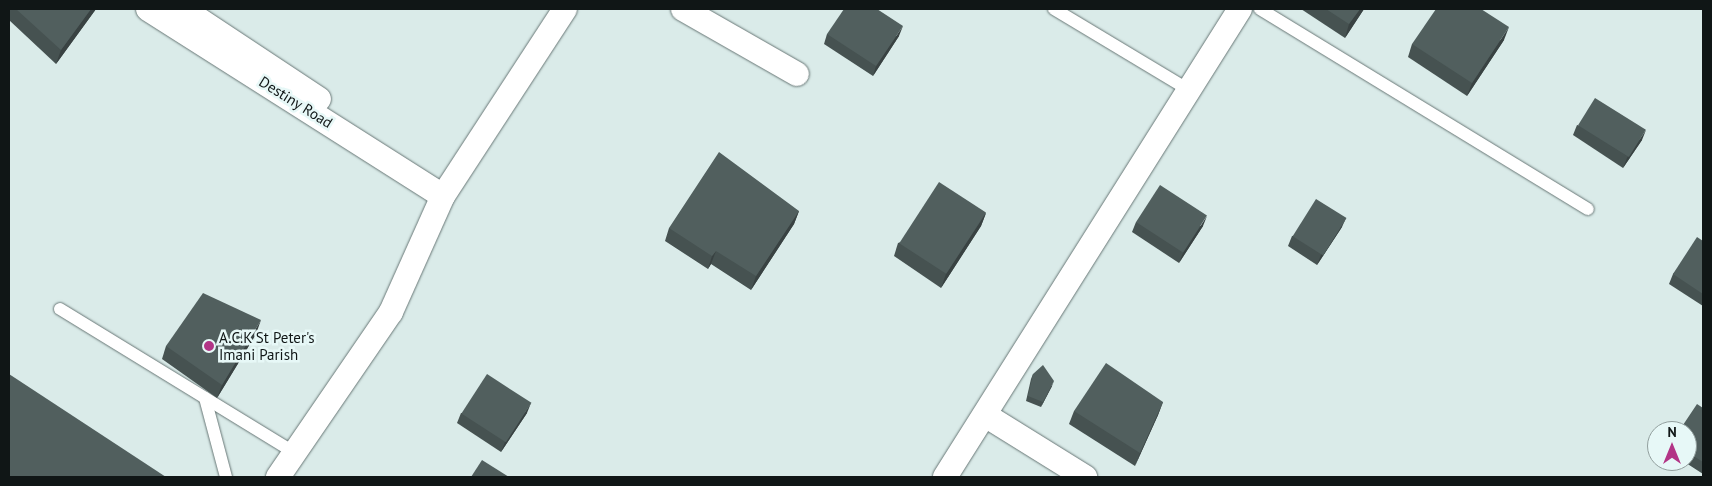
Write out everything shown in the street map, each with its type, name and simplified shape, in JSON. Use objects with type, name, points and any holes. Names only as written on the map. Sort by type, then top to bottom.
[{"type":"street","name":"Destiny Road","points":[[148,9],[443,196]]},
{"type":"street","points":[[183,9],[412,159],[430,174],[443,196]]},
{"type":"street","points":[[278,477],[392,312],[443,196],[564,9]]},
{"type":"street","points":[[683,9],[797,74]]},
{"type":"street","points":[[945,477],[1240,9]]},
{"type":"street","points":[[985,415],[1085,477]]},
{"type":"lane","points":[[1054,9],[1189,90]]},
{"type":"lane","points":[[1260,9],[1588,208]]},
{"type":"lane","points":[[60,309],[295,453]]},
{"type":"lane","points":[[205,398],[226,477]]},
{"type":"building","points":[[16,9],[91,9],[61,50]]},
{"type":"building","points":[[844,9],[877,9],[903,26],[876,66],[827,34]]},
{"type":"building","points":[[1326,9],[1360,9],[1349,24]]},
{"type":"building","points":[[1436,9],[1481,9],[1509,27],[1472,83],[1412,44]]},
{"type":"building","points":[[1595,98],[1646,130],[1629,157],[1578,125]]},
{"type":"building","points":[[719,152],[799,211],[756,276],[716,251],[712,256],[669,228]]},
{"type":"building","points":[[939,182],[986,212],[946,274],[899,243]]},
{"type":"building","points":[[1160,185],[1207,215],[1183,252],[1136,222]]},
{"type":"building","points":[[1316,199],[1347,218],[1323,255],[1293,236]]},
{"type":"building","points":[[1697,237],[1703,241],[1703,294],[1673,274]]},
{"type":"building","name":"A.C.K St Peter's Imani Parish","points":[[203,293],[261,320],[222,385],[166,346]]},
{"type":"building","points":[[1106,363],[1163,402],[1140,453],[1074,411]]},
{"type":"building","points":[[1043,365],[1054,381],[1043,402],[1028,396],[1033,374]]},
{"type":"building","points":[[9,374],[166,477],[9,477]]},
{"type":"building","points":[[487,374],[531,403],[506,442],[461,413]]},
{"type":"building","points":[[1697,404],[1703,408],[1703,462],[1697,458],[1697,421],[1686,421]]},
{"type":"building","points":[[482,460],[509,477],[471,477]]},
{"type":"place","name":"A.C.K St Peter's Imani Parish","points":[[209,346]]}]
